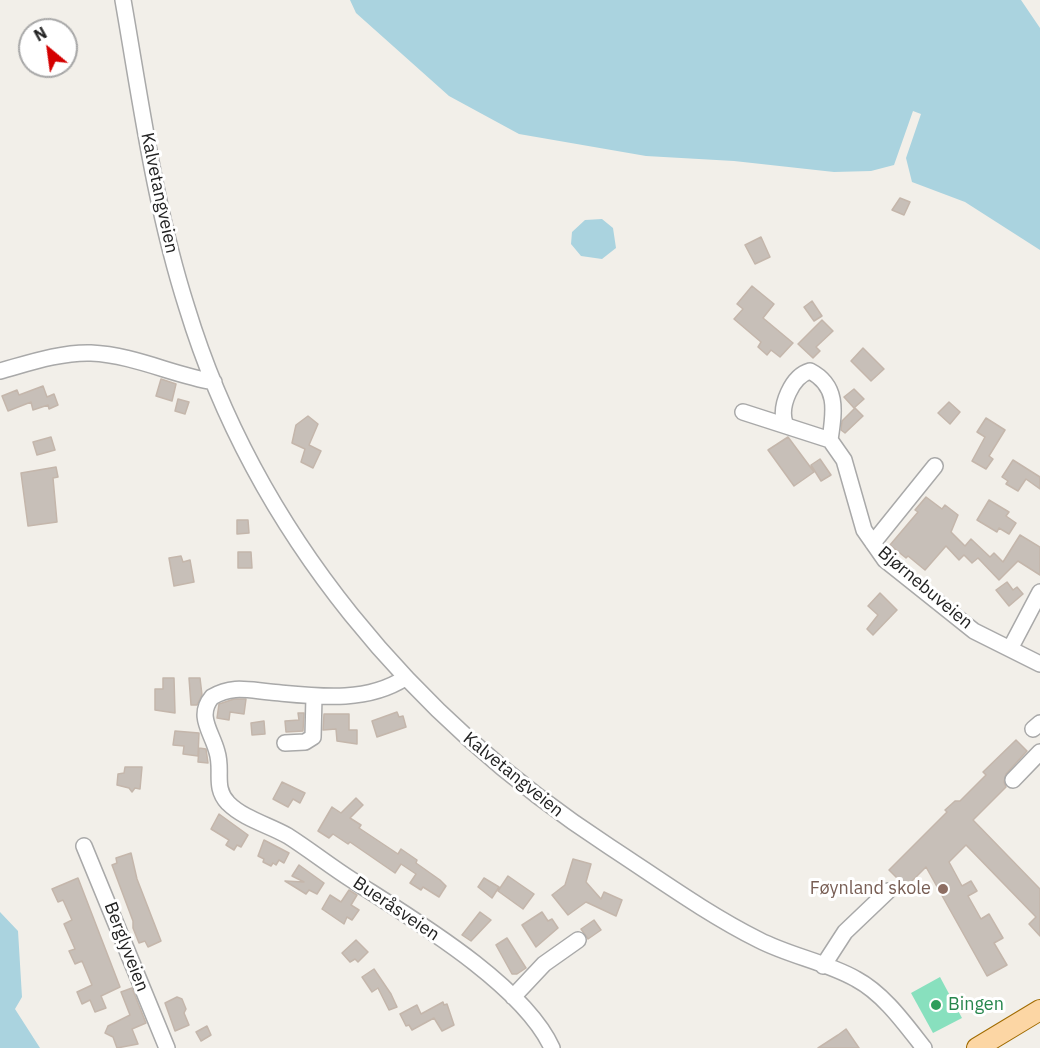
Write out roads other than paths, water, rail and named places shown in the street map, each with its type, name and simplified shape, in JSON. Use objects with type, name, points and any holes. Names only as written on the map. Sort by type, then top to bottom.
[{"type":"main road","points":[[977,1048],[1040,1010]]},
{"type":"street","name":"Kalvetangveien","points":[[123,0],[161,212],[187,310],[214,382],[251,460],[285,520],[338,596],[405,678],[477,749],[564,815],[734,926],[785,952],[859,980],[871,989],[924,1048]]},
{"type":"street","points":[[0,371],[43,359],[91,353],[120,357],[214,382]]},
{"type":"street","points":[[743,412],[785,423],[830,440],[835,402],[825,381],[810,371],[799,377],[783,412],[785,423]]},
{"type":"street","name":"Bjørnebuveien","points":[[830,440],[844,460],[857,510],[873,543],[885,560],[974,631],[1011,647],[1040,664]]},
{"type":"street","name":"Bjørnebuveien","points":[[873,543],[935,466]]},
{"type":"street","points":[[1011,647],[1040,592]]},
{"type":"street","points":[[285,743],[305,742],[314,737],[315,696],[362,694],[405,678]]},
{"type":"street","name":"Bueråsveien","points":[[315,696],[233,688],[212,697],[205,712],[205,720],[217,752],[220,793],[229,804],[288,836],[442,939],[513,997],[539,1024],[552,1048]]},
{"type":"street","points":[[1013,780],[1040,752]]},
{"type":"street","name":"Berglyveien","points":[[84,846],[167,1048]]},
{"type":"street","points":[[823,966],[844,932],[888,891]]},
{"type":"street","points":[[513,997],[544,964],[578,940]]},
{"type":"water","points":[[350,0],[1021,0],[1040,28],[1040,250],[965,202],[912,182],[906,158],[921,114],[913,111],[894,165],[871,171],[834,172],[734,161],[646,156],[519,134],[449,96],[356,13]]},
{"type":"water","points":[[602,219],[613,228],[616,248],[602,259],[581,256],[571,244],[572,232],[585,220]]},
{"type":"water","points":[[0,912],[18,931],[22,997],[15,1009],[40,1048],[0,1048]]},
{"type":"place","name":"Føynland skole","points":[[943,889]]},
{"type":"place","name":"Bingen","points":[[936,1005]]}]
